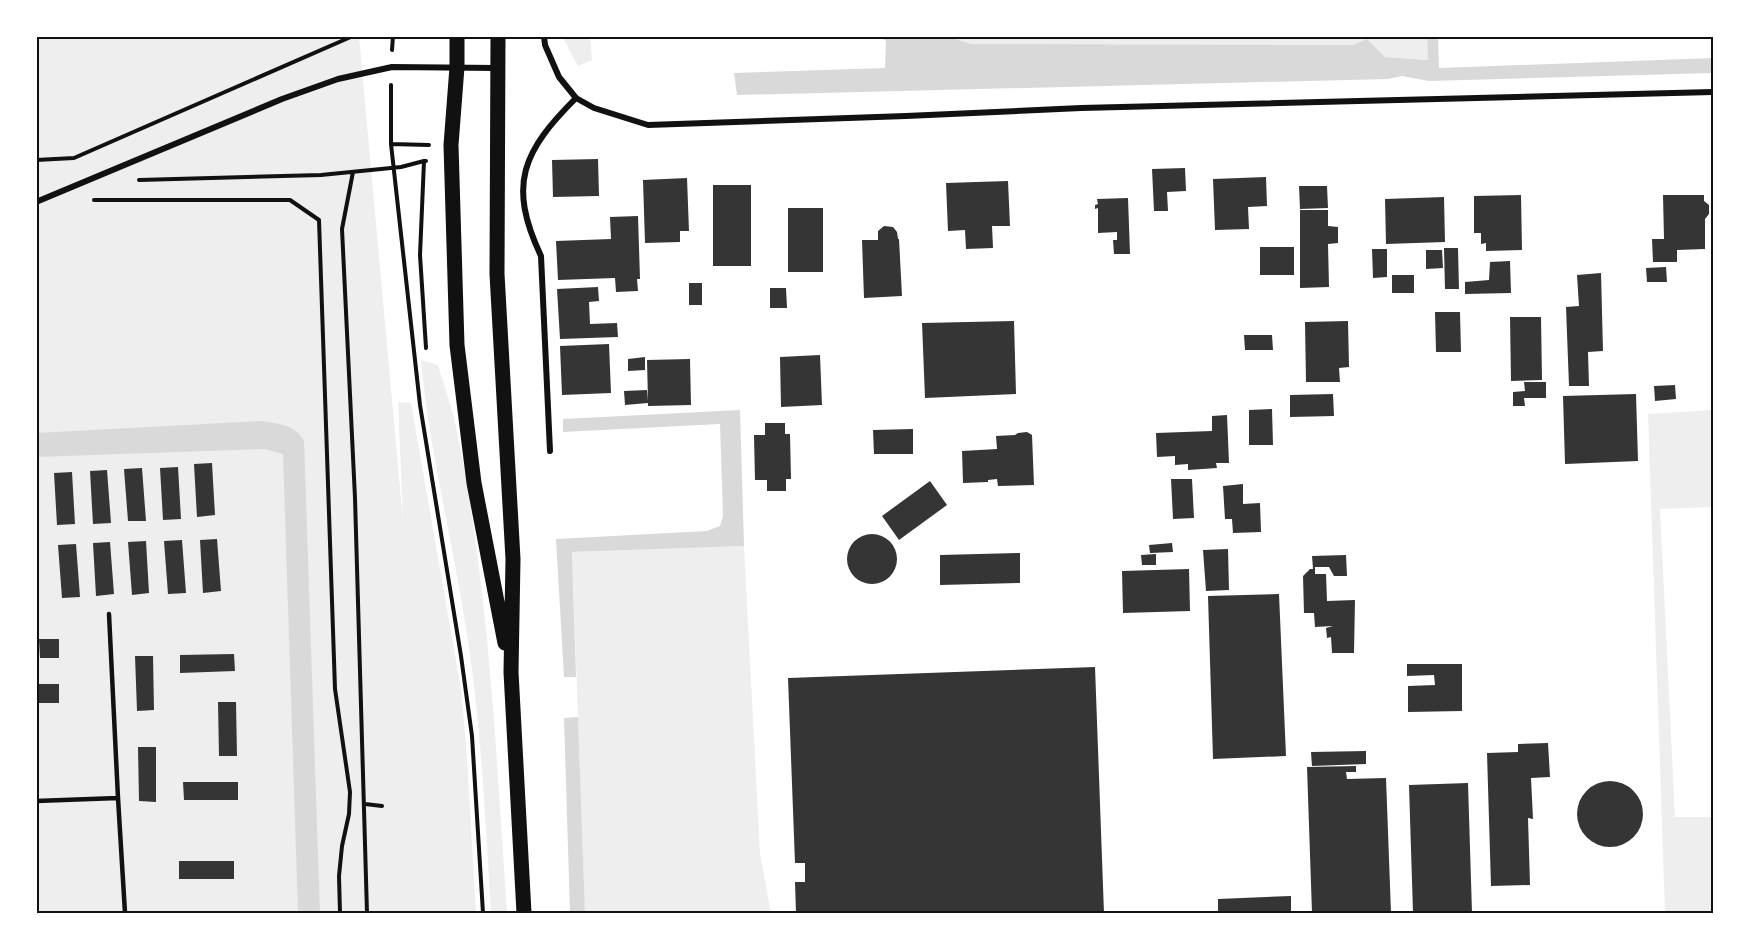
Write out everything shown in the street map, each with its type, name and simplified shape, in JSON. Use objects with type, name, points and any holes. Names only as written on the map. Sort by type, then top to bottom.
[{"type":"main road","points":[[457,36],[451,145],[457,345],[474,483],[511,672]]},
{"type":"main road","points":[[498,36],[497,274],[513,559],[511,672],[524,913]]},
{"type":"street","points":[[544,36],[545,45],[559,77],[576,98],[594,108],[648,125],[1081,108],[1713,92]]},
{"type":"street","points":[[36,202],[282,99],[338,79],[392,67],[497,68]]},
{"type":"street","points":[[549,452],[542,256],[532,236],[522,195],[525,170],[534,147],[552,122],[576,98]]},
{"type":"lane","points":[[109,614],[125,913]]},
{"type":"lane","points":[[36,801],[118,798]]},
{"type":"path","points":[[36,160],[74,158],[353,36]]},
{"type":"path","points":[[393,36],[390,115],[393,168],[420,405],[472,736],[483,913]]},
{"type":"path","points":[[137,180],[321,175],[393,168],[424,161]]},
{"type":"path","points":[[353,172],[342,229],[355,498],[367,913]]},
{"type":"path","points":[[88,200],[290,200],[319,220],[335,689],[350,792],[349,814],[340,866],[340,913]]},
{"type":"path","points":[[364,804],[382,806]]},
{"type":"shaded area","points":[[36,36],[359,36],[403,521],[398,402],[411,403],[461,689],[476,913],[36,913]]},
{"type":"shaded area","points":[[562,36],[590,36],[592,60],[578,66]]},
{"type":"shaded area","points":[[879,36],[947,36],[971,44],[1352,45],[1367,39],[1385,57],[1428,60],[1427,36],[1438,36],[1439,68],[1713,58],[1713,73],[1429,81],[1402,76],[1388,79],[737,95],[734,73],[885,68],[886,41]]},
{"type":"shaded area","points":[[947,36],[1427,36],[1428,60],[1385,57],[1367,39],[1352,45],[971,44]]},
{"type":"shaded area","points":[[421,360],[438,365],[454,419],[467,487],[490,669],[507,913],[491,913],[475,694],[459,589],[429,426]]},
{"type":"shaded area","points":[[740,410],[744,546],[572,552],[576,677],[564,677],[556,539],[707,531],[720,526],[723,516],[720,424],[563,432],[563,419]]},
{"type":"shaded area","points":[[1713,410],[1713,507],[1660,509],[1675,817],[1713,817],[1713,913],[1665,913],[1648,414]]},
{"type":"shaded area","points":[[261,421],[291,428],[301,435],[304,441],[320,913],[298,913],[283,454],[264,449],[36,457],[36,433]]},
{"type":"shaded area","points":[[744,546],[760,853],[771,913],[585,913],[572,552]]},
{"type":"shaded area","points":[[578,717],[585,913],[570,913],[564,718]]},
{"type":"building","points":[[1512,36],[1581,36],[1581,39],[1512,39]]},
{"type":"building","points":[[598,159],[599,196],[553,197],[552,160]]},
{"type":"building","points":[[1185,168],[1186,191],[1167,192],[1168,211],[1154,211],[1152,169]]},
{"type":"building","points":[[1266,177],[1267,206],[1248,207],[1249,229],[1215,230],[1213,179]]},
{"type":"building","points":[[687,178],[689,231],[680,231],[680,242],[645,243],[643,180]]},
{"type":"building","points":[[1008,181],[1010,226],[992,226],[993,248],[966,249],[965,230],[948,231],[946,183]]},
{"type":"building","points":[[713,185],[751,185],[751,266],[713,266]]},
{"type":"building","points":[[1299,186],[1327,186],[1328,208],[1300,209]]},
{"type":"building","points":[[1521,195],[1522,250],[1486,251],[1486,243],[1481,244],[1481,233],[1474,233],[1474,196]]},
{"type":"building","points":[[1663,195],[1704,195],[1704,201],[1709,205],[1709,214],[1705,219],[1705,249],[1677,250],[1677,262],[1653,262],[1652,239],[1664,239]]},
{"type":"building","points":[[1444,197],[1445,242],[1386,244],[1385,199]]},
{"type":"building","points":[[1128,198],[1130,254],[1114,254],[1113,240],[1117,240],[1117,232],[1098,233],[1098,208],[1095,209],[1095,205],[1098,204],[1097,199]]},
{"type":"building","points":[[788,208],[823,208],[823,272],[788,272]]},
{"type":"building","points":[[1300,210],[1328,210],[1328,226],[1338,227],[1338,243],[1328,244],[1329,287],[1300,288]]},
{"type":"building","points":[[638,216],[640,279],[637,279],[638,291],[616,292],[615,278],[558,280],[556,241],[611,239],[610,217]]},
{"type":"building","points":[[884,226],[893,227],[899,239],[902,296],[864,298],[862,240],[878,240],[878,231]]},
{"type":"building","points":[[1260,247],[1294,247],[1294,275],[1260,275]]},
{"type":"building","points":[[1444,248],[1458,248],[1459,289],[1445,289]]},
{"type":"building","points":[[1372,249],[1387,249],[1387,277],[1373,278]]},
{"type":"building","points":[[1426,250],[1442,250],[1443,268],[1426,269]]},
{"type":"building","points":[[1510,261],[1511,293],[1465,294],[1465,282],[1489,280],[1490,262]]},
{"type":"building","points":[[1666,267],[1667,282],[1647,282],[1646,268]]},
{"type":"building","points":[[1601,273],[1603,351],[1588,352],[1589,386],[1569,386],[1566,307],[1579,306],[1577,275]]},
{"type":"building","points":[[1392,275],[1414,275],[1414,293],[1392,293]]},
{"type":"building","points":[[689,283],[702,283],[702,305],[689,305]]},
{"type":"building","points":[[598,287],[599,301],[589,302],[590,324],[617,323],[618,337],[560,339],[557,289]]},
{"type":"building","points":[[770,288],[786,288],[787,308],[770,308]]},
{"type":"building","points":[[1435,312],[1460,312],[1461,352],[1436,352]]},
{"type":"building","points":[[1510,317],[1541,317],[1542,380],[1511,381]]},
{"type":"building","points":[[1014,321],[1016,394],[925,398],[922,323]]},
{"type":"building","points":[[1348,321],[1349,367],[1339,368],[1340,382],[1306,382],[1305,322]]},
{"type":"building","points":[[1244,335],[1272,335],[1273,350],[1245,350]]},
{"type":"building","points":[[609,344],[611,393],[562,395],[560,346]]},
{"type":"building","points":[[820,355],[822,405],[781,407],[780,357]]},
{"type":"building","points":[[645,357],[645,370],[628,371],[628,359]]},
{"type":"building","points":[[690,359],[691,405],[648,406],[648,403],[625,405],[624,391],[647,390],[648,401],[647,360]]},
{"type":"building","points":[[1524,382],[1546,382],[1546,398],[1524,398],[1525,406],[1513,406],[1513,392],[1525,391]]},
{"type":"building","points":[[1675,385],[1676,399],[1655,401],[1654,386]]},
{"type":"building","points":[[1333,394],[1334,416],[1290,417],[1290,395]]},
{"type":"building","points":[[1636,394],[1638,461],[1565,464],[1563,396]]},
{"type":"building","points":[[1272,409],[1273,445],[1249,445],[1249,410]]},
{"type":"building","points":[[1227,415],[1229,463],[1216,463],[1217,468],[1188,470],[1188,464],[1175,465],[1175,456],[1157,457],[1156,433],[1212,431],[1212,416]]},
{"type":"building","points":[[765,423],[785,423],[785,434],[790,434],[791,479],[786,479],[786,491],[767,491],[767,480],[755,480],[754,435],[765,435]]},
{"type":"building","points":[[913,429],[913,454],[874,454],[873,430]]},
{"type":"building","points":[[1027,432],[1032,435],[1034,485],[998,486],[997,479],[988,480],[988,482],[963,483],[962,451],[997,449],[996,436]]},
{"type":"building","points":[[212,463],[215,515],[197,517],[194,464]]},
{"type":"building","points":[[178,467],[181,519],[163,520],[160,468]]},
{"type":"building","points":[[142,468],[146,521],[128,521],[124,469]]},
{"type":"building","points":[[107,470],[111,523],[93,524],[90,471]]},
{"type":"building","points":[[72,472],[75,524],[57,525],[54,473]]},
{"type":"building","points":[[1171,479],[1192,479],[1194,518],[1173,519]]},
{"type":"building","points":[[930,481],[947,505],[899,540],[882,516]]},
{"type":"building","points":[[1243,484],[1243,504],[1260,503],[1261,532],[1233,533],[1232,519],[1225,519],[1223,486]]},
{"type":"building","points":[[872,534],[881,536],[892,545],[897,559],[895,568],[886,579],[872,584],[863,582],[852,573],[847,559],[849,550],[858,539]]},
{"type":"building","points":[[217,539],[221,591],[203,593],[200,540]]},
{"type":"building","points":[[182,540],[186,593],[168,594],[164,541]]},
{"type":"building","points":[[146,541],[149,593],[132,595],[128,542]]},
{"type":"building","points":[[110,542],[114,594],[96,596],[93,543]]},
{"type":"building","points":[[1172,543],[1173,552],[1150,553],[1149,545]]},
{"type":"building","points":[[76,544],[80,597],[62,598],[58,545]]},
{"type":"building","points":[[1228,549],[1229,590],[1206,591],[1203,550]]},
{"type":"building","points":[[1020,553],[1020,583],[940,585],[940,555]]},
{"type":"building","points":[[1156,554],[1156,565],[1142,565],[1141,555]]},
{"type":"building","points":[[1346,555],[1347,576],[1334,576],[1329,567],[1315,567],[1315,574],[1326,574],[1327,601],[1355,600],[1354,653],[1332,653],[1331,637],[1327,638],[1326,628],[1333,626],[1315,627],[1314,613],[1304,613],[1303,576],[1313,569],[1312,556]]},
{"type":"building","points":[[1189,569],[1190,611],[1123,613],[1122,571]]},
{"type":"building","points":[[1279,594],[1286,756],[1213,759],[1208,596]]},
{"type":"building","points":[[39,639],[59,639],[59,658],[40,658]]},
{"type":"building","points":[[234,654],[235,671],[180,673],[180,655]]},
{"type":"building","points":[[135,656],[153,656],[154,710],[137,711]]},
{"type":"building","points":[[1407,664],[1462,664],[1462,711],[1408,712],[1408,686],[1435,685],[1434,675],[1407,676]]},
{"type":"building","points":[[1095,667],[1104,913],[796,913],[795,882],[805,882],[805,863],[795,863],[788,678]]},
{"type":"building","points":[[39,684],[59,684],[59,703],[39,703]]},
{"type":"building","points":[[218,702],[236,702],[237,756],[219,756]]},
{"type":"building","points":[[1548,743],[1550,777],[1531,778],[1533,819],[1528,818],[1530,885],[1491,886],[1487,753],[1518,752],[1518,744]]},
{"type":"building","points":[[138,747],[156,747],[156,802],[139,801]]},
{"type":"building","points":[[1366,751],[1366,764],[1312,766],[1311,752]]},
{"type":"building","points":[[1356,766],[1356,772],[1346,772],[1347,779],[1386,778],[1391,913],[1312,913],[1307,767]]},
{"type":"building","points":[[1604,781],[1616,781],[1628,786],[1638,796],[1643,814],[1641,827],[1628,842],[1616,847],[1604,847],[1592,842],[1582,832],[1577,820],[1577,808],[1582,796],[1592,786]]},
{"type":"building","points":[[183,782],[238,782],[238,800],[184,800]]},
{"type":"building","points":[[1468,783],[1472,913],[1413,913],[1409,785]]},
{"type":"building","points":[[179,861],[234,861],[234,879],[179,879]]},
{"type":"building","points":[[1291,896],[1291,913],[1218,913],[1218,899]]}]
